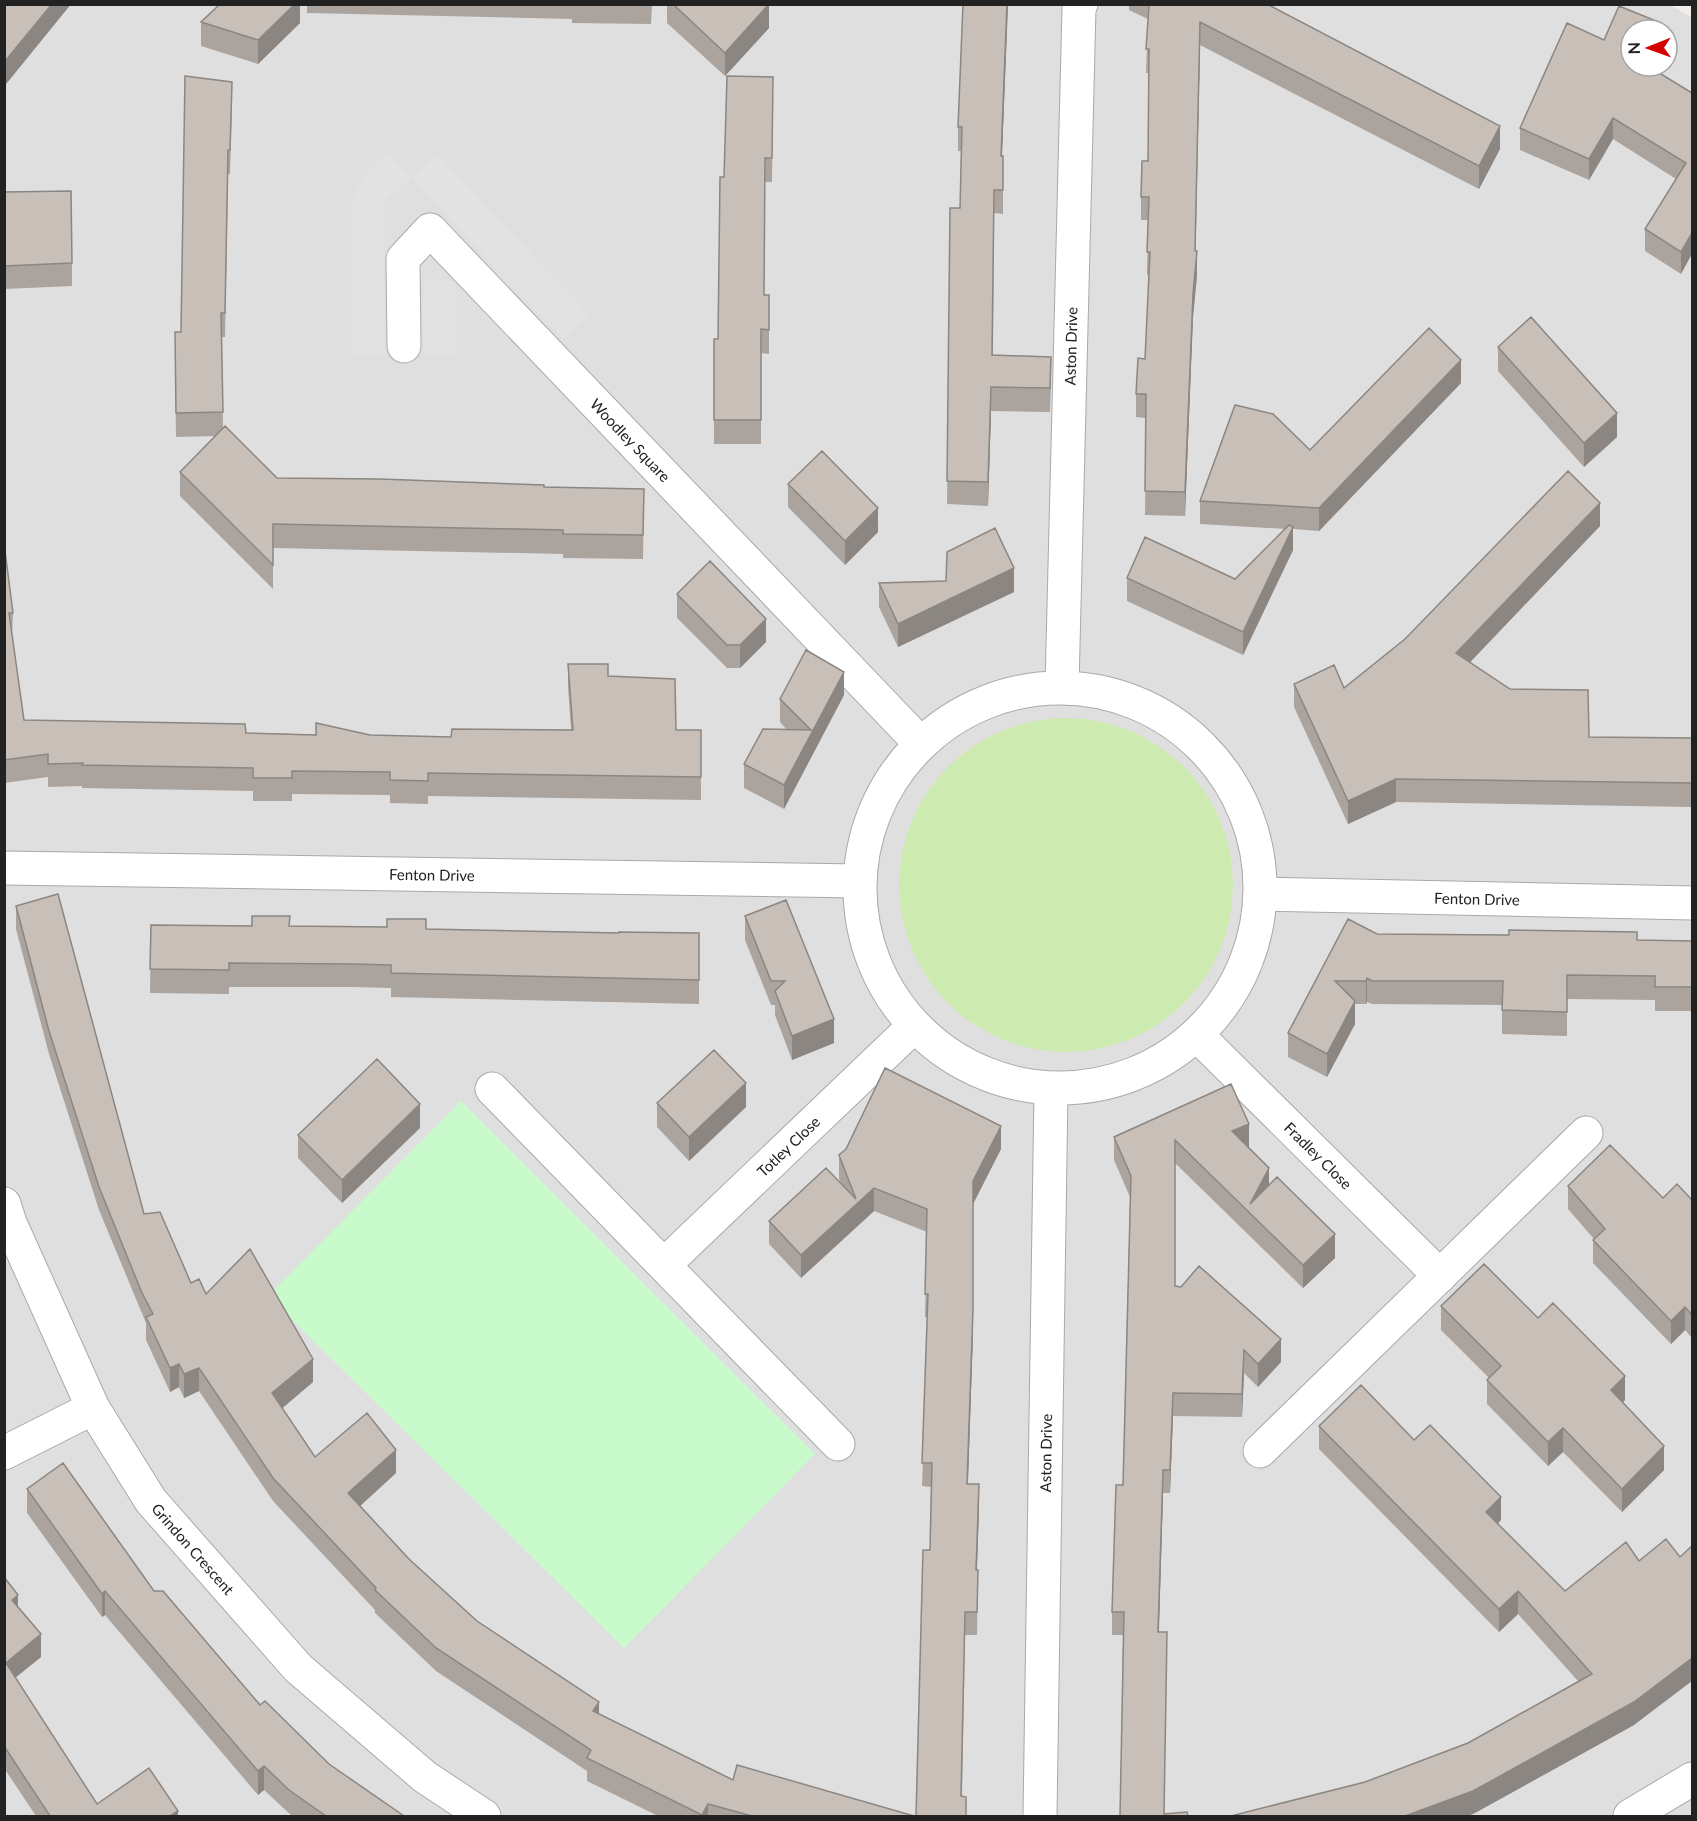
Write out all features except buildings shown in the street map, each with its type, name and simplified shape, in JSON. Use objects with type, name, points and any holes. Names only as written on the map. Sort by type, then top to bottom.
[{"type":"street","name":"Aston Drive","points":[[1062,686],[1079,8],[1081,4]]},
{"type":"street","name":"Woodley Square","points":[[404,346],[404,260],[430,230],[920,743]]},
{"type":"street","points":[[1062,686],[1112,693],[1157,712],[1197,742],[1232,786],[1237,796],[1254,838],[1261,894],[1252,946],[1231,994],[1197,1035],[1154,1066],[1144,1070],[1104,1085],[1051,1090],[976,1072],[913,1027],[871,959],[858,881],[863,842],[876,806],[894,772],[920,743],[986,700],[1062,686]]},
{"type":"street","name":"Fenton Drive","points":[[4,868],[858,881]]},
{"type":"street","name":"Fenton Drive","points":[[1261,894],[1692,903]]},
{"type":"street","name":"Totley Close","points":[[664,1265],[913,1027]]},
{"type":"street","name":"Fradley Close","points":[[1197,1035],[1440,1276]]},
{"type":"street","points":[[492,1089],[838,1444]]},
{"type":"street","name":"Aston Drive","points":[[1040,1816],[1051,1090]]},
{"type":"street","points":[[1260,1451],[1586,1133]]},
{"type":"street","name":"Grindon Crescent","points":[[4,1204],[10,1223],[93,1408],[151,1501],[298,1668],[425,1778],[484,1816]]},
{"type":"street","points":[[4,1453],[93,1408]]},
{"type":"street","points":[[1630,1816],[1692,1779]]},
{"type":"shaded area","points":[[1668,4],[1692,17],[1692,1816],[5,1816],[5,5]]},
{"type":"shaded area","points":[[386,153],[412,178],[383,201],[385,355],[351,354],[352,202],[364,175]]},
{"type":"shaded area","points":[[437,154],[589,315],[563,339],[412,178]]},
{"type":"shaded area","points":[[424,281],[456,281],[455,354],[423,354]]},
{"type":"green space","points":[[1050,718],[1082,718],[1115,725],[1145,737],[1172,756],[1195,779],[1214,806],[1221,821],[1230,852],[1233,885],[1230,918],[1214,964],[1195,991],[1172,1014],[1145,1033],[1115,1045],[1082,1052],[1050,1052],[1017,1045],[987,1033],[960,1014],[937,991],[918,964],[906,934],[899,901],[899,869],[906,836],[918,806],[937,779],[960,756],[987,737],[1017,725]]},
{"type":"green space","points":[[461,1101],[815,1454],[624,1648],[268,1296]]}]
